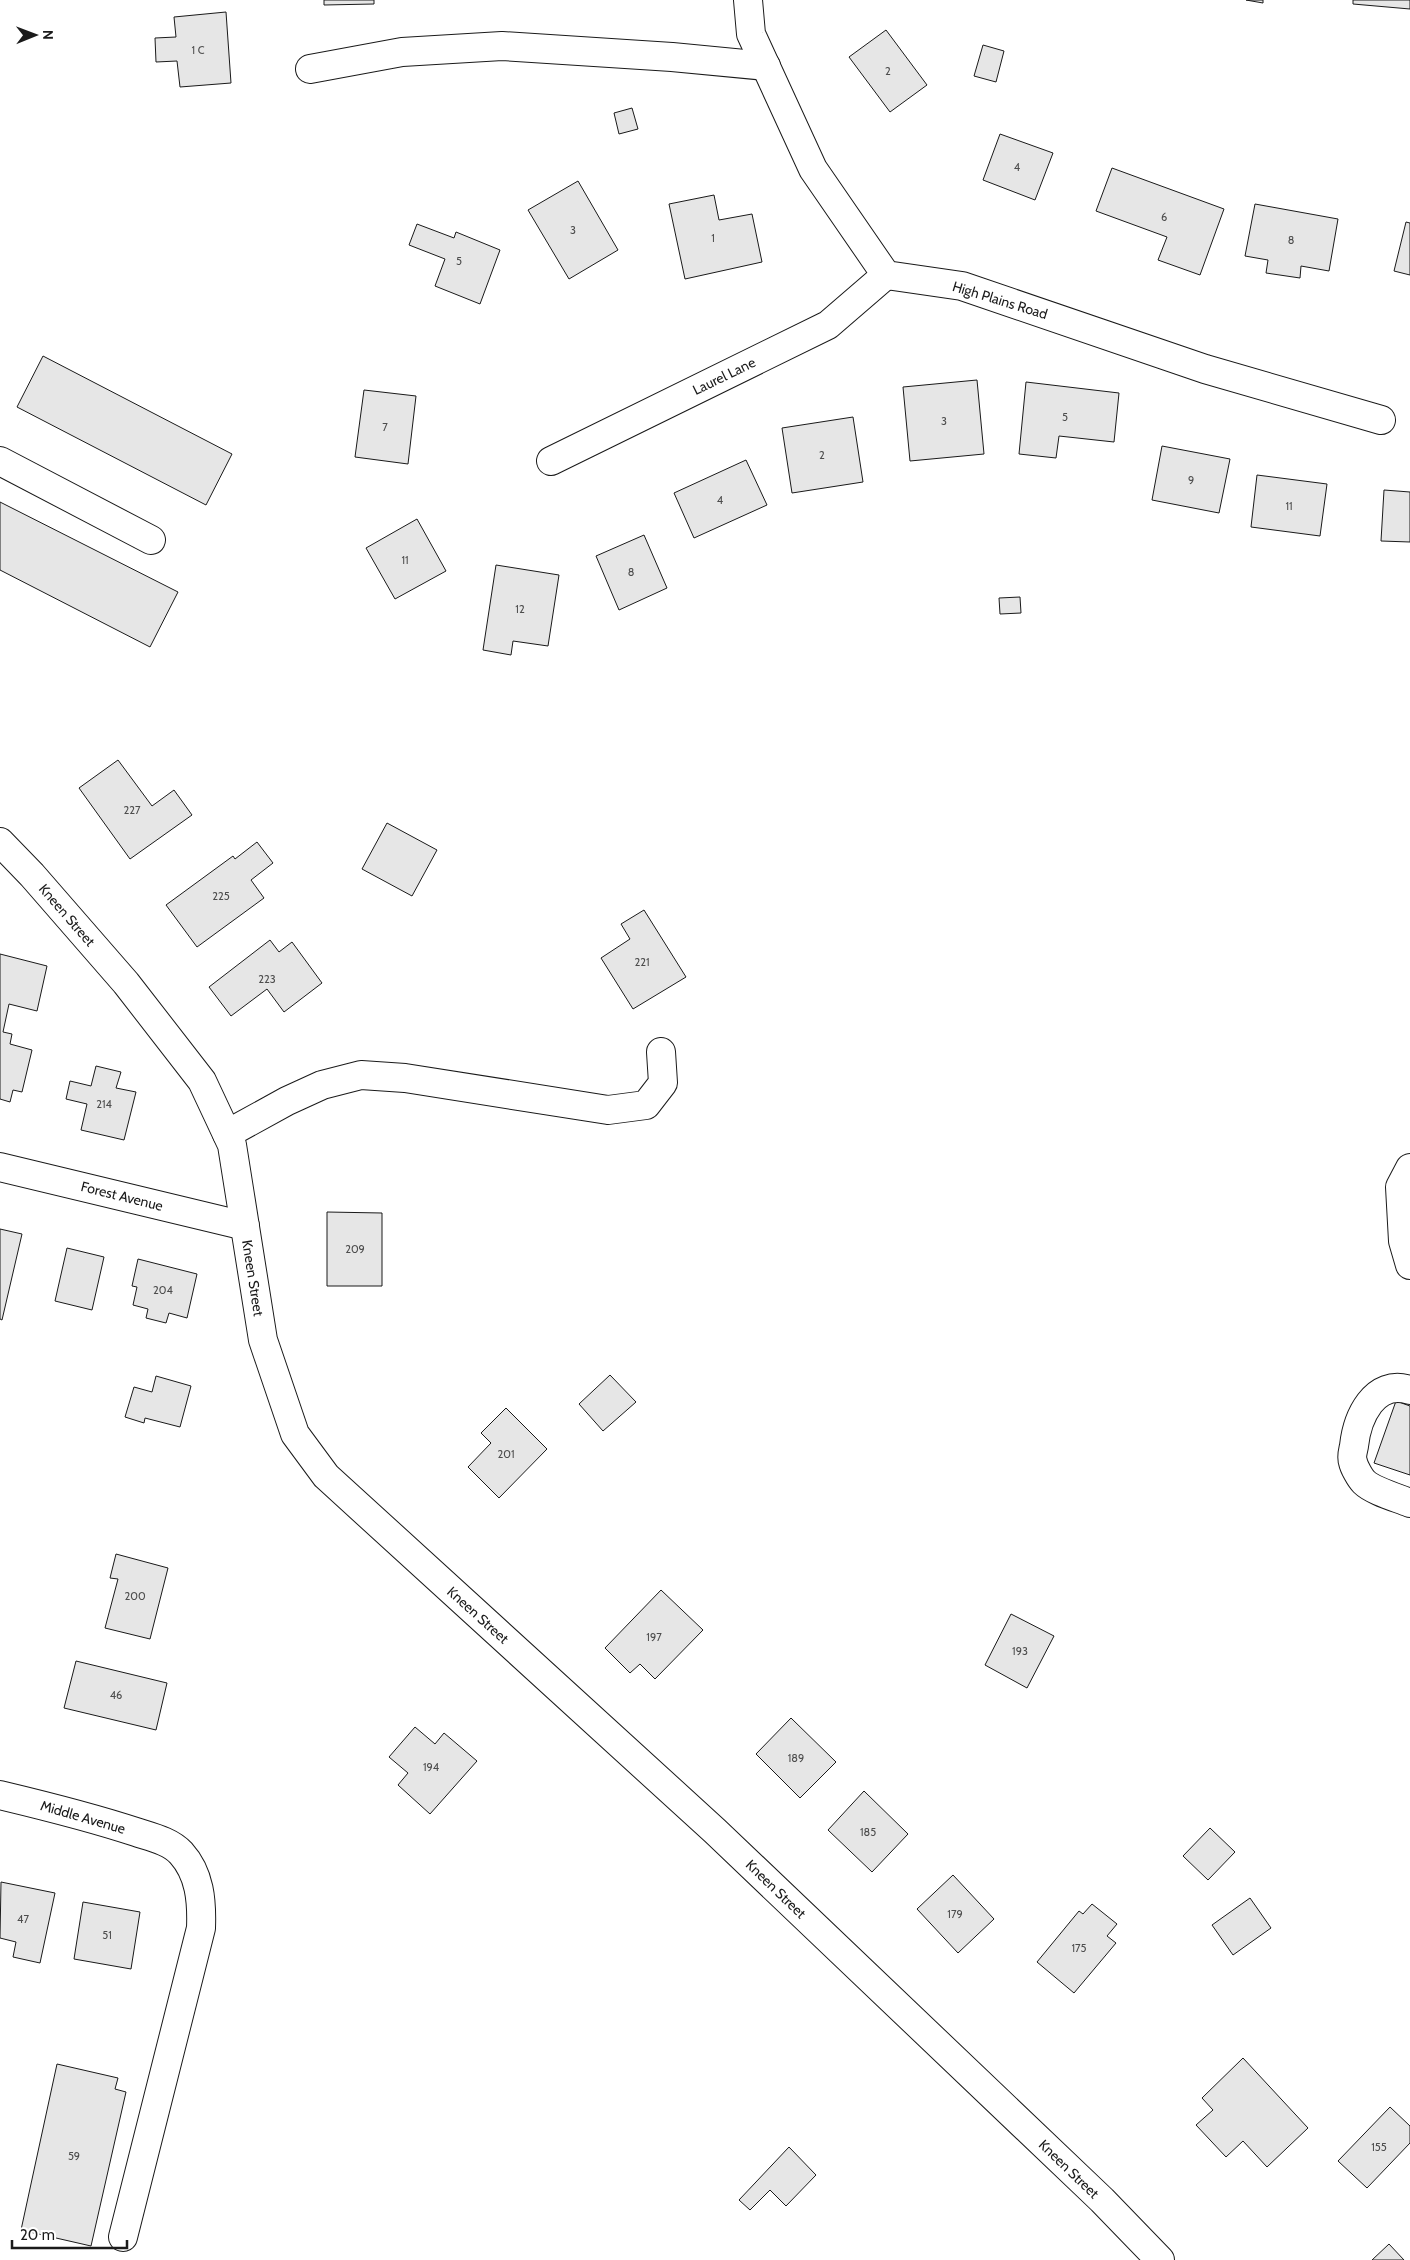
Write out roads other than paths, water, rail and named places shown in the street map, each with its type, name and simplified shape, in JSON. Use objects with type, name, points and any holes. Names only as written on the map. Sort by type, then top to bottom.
[{"type":"street","points":[[748,0],[751,34],[813,169],[886,275]]},
{"type":"street","points":[[310,69],[402,52],[502,46],[672,57],[766,66]]},
{"type":"street","name":"High Plains Road","points":[[886,275],[962,286],[1205,369],[1381,420]]},
{"type":"street","name":"Laurel Lane","points":[[551,461],[828,324],[886,275]]},
{"type":"street","points":[[0,461],[151,540]]},
{"type":"street","name":"Kneen Street","points":[[0,842],[144,1005],[202,1081],[232,1145],[263,1340],[295,1434],[326,1476],[715,1831],[1095,2194],[1160,2260]]},
{"type":"street","points":[[227,1134],[322,1085],[361,1076],[405,1078],[608,1110],[646,1106],[663,1083],[661,1052]]},
{"type":"street","name":"Forest Avenue","points":[[0,1167],[245,1226]]},
{"type":"street","points":[[1410,1168],[1400,1187],[1403,1241],[1410,1265]]},
{"type":"street","points":[[1410,1390],[1404,1388],[1383,1390],[1366,1404],[1355,1436],[1352,1461],[1365,1483],[1386,1494],[1410,1503]]},
{"type":"street","name":"Middle Avenue","points":[[0,1795],[96,1819],[164,1842],[180,1852],[194,1870],[202,1902],[201,1928],[123,2237]]}]
